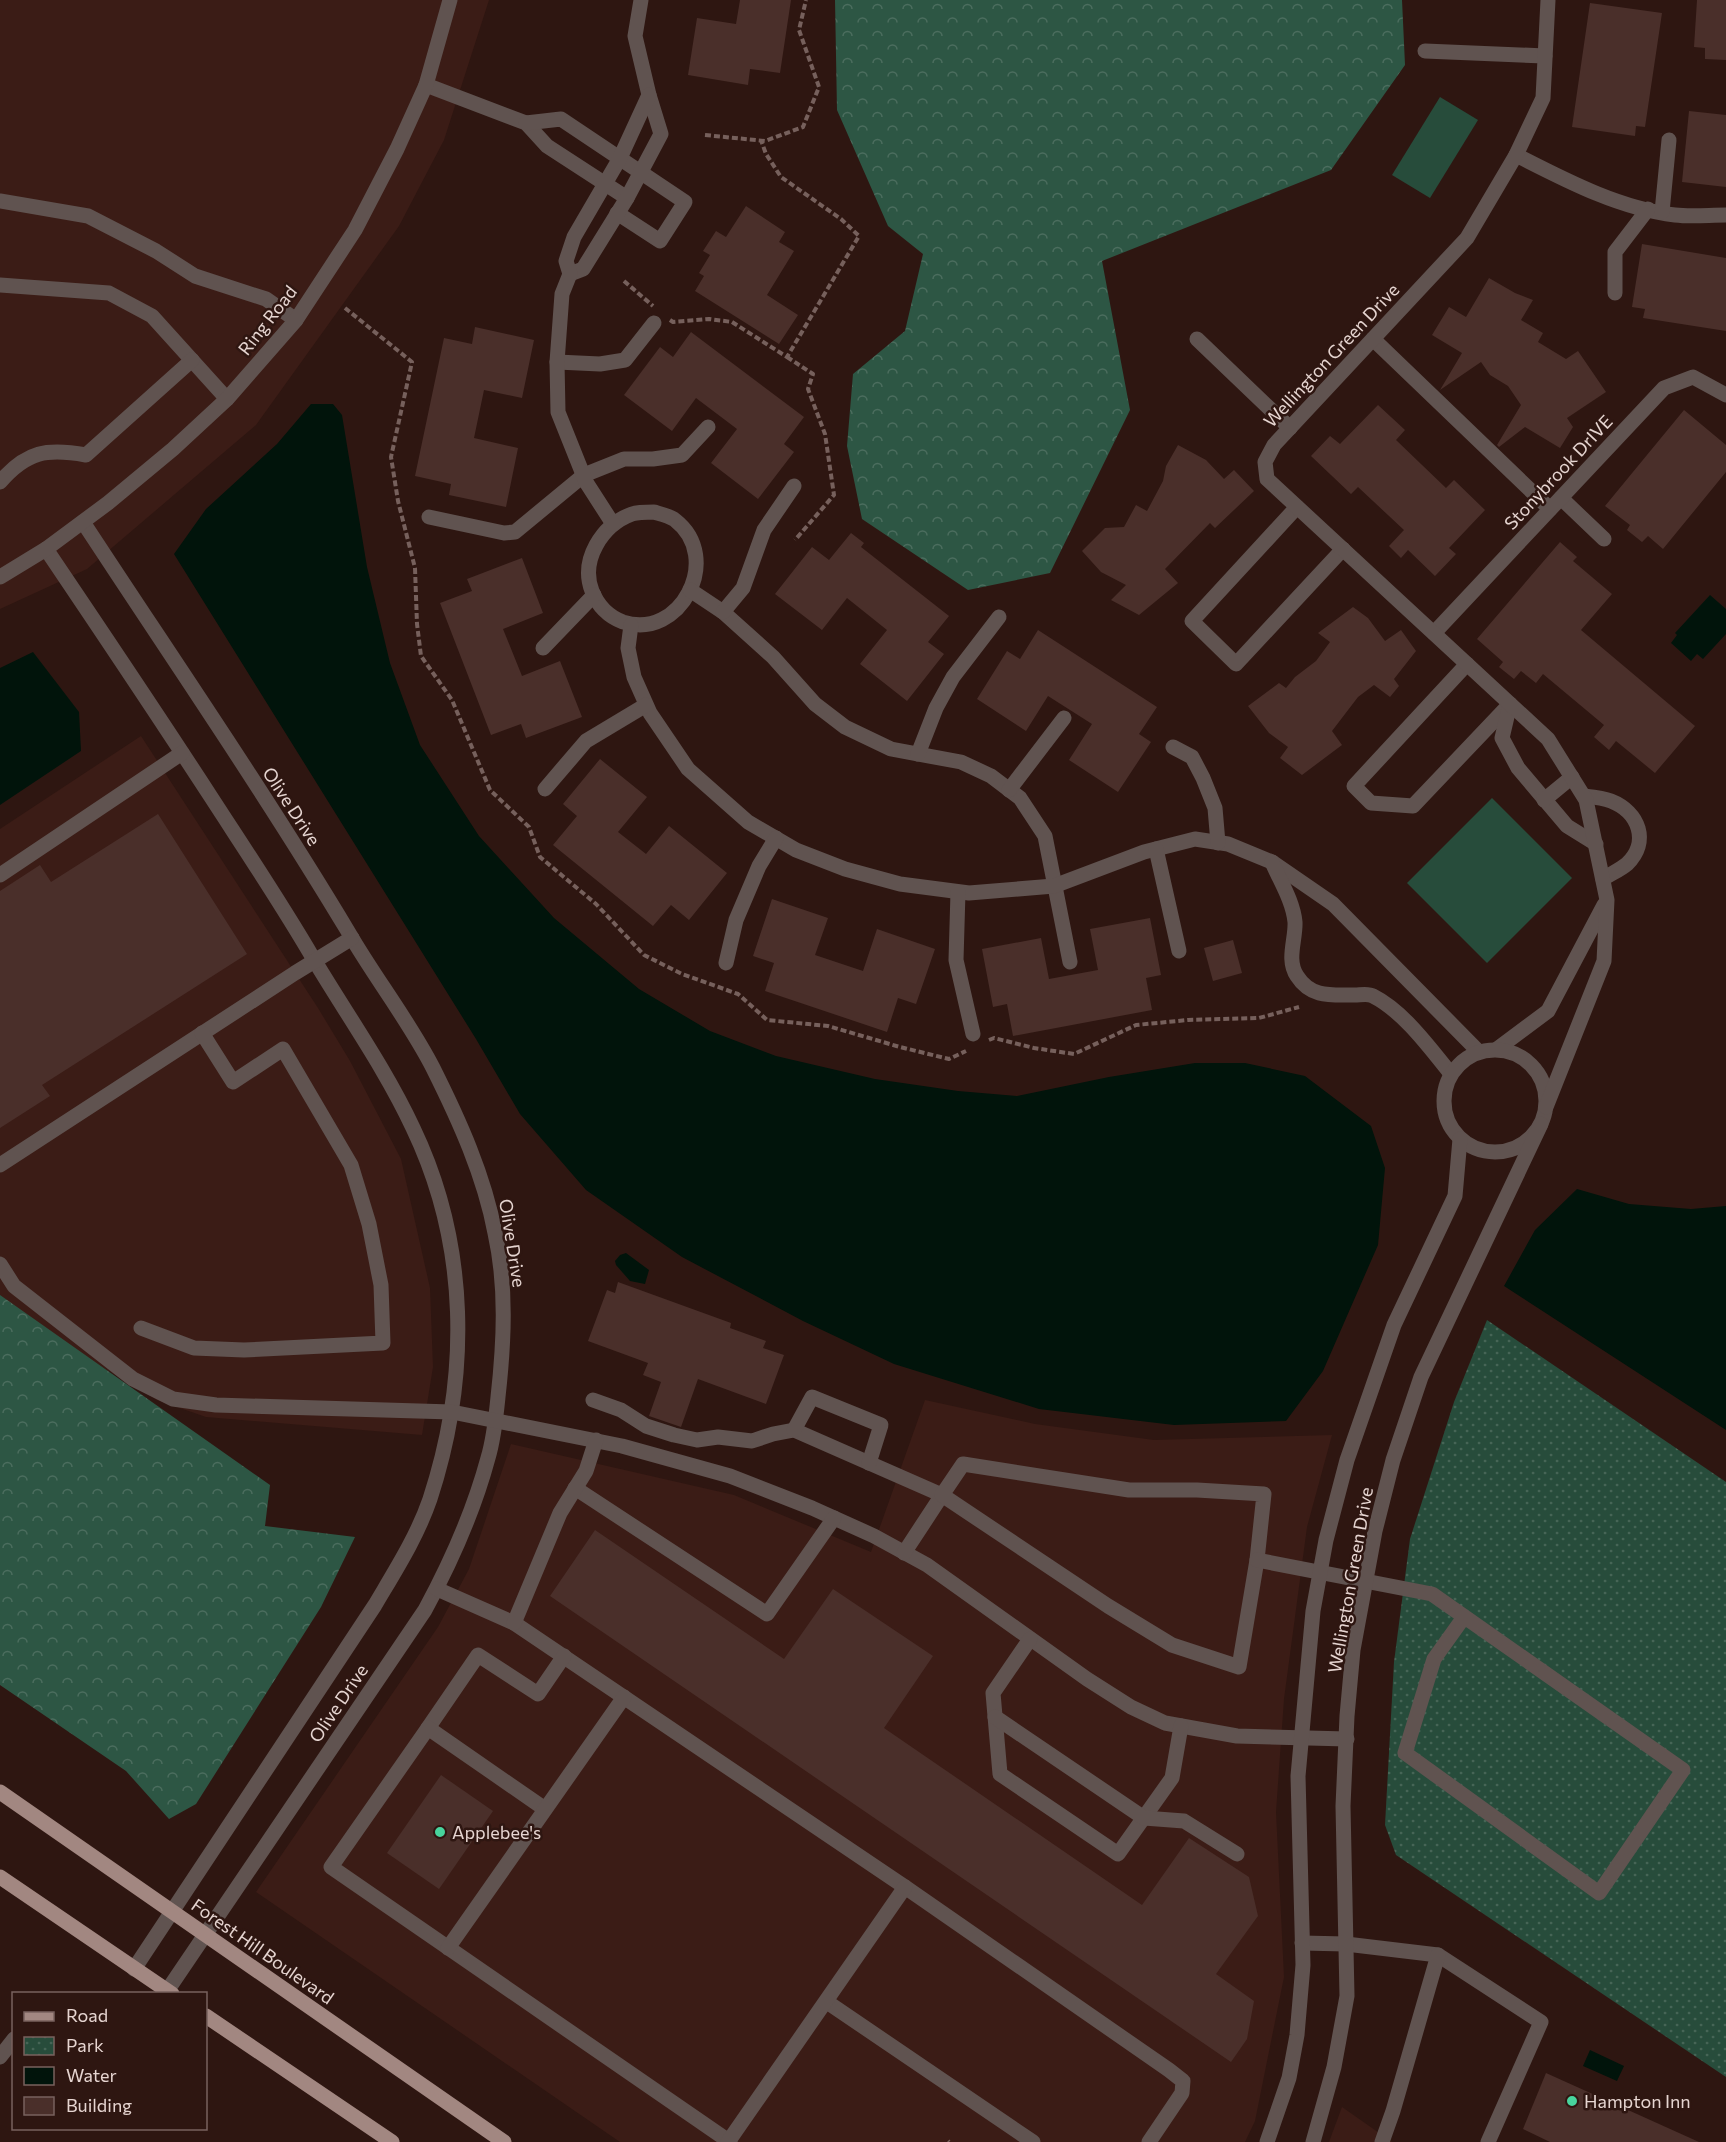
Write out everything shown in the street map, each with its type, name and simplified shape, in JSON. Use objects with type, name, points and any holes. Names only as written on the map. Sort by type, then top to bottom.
[{"type":"main road","name":"Forest Hill Boulevard","points":[[0,1792],[504,2142]]},
{"type":"main road","points":[[0,1877],[169,1992]]},
{"type":"main road","points":[[207,2017],[393,2142]]},
{"type":"street","name":"Ring Road","points":[[0,577],[46,549],[83,522],[173,449],[227,399],[296,320],[355,230],[397,149],[426,85],[450,0]]},
{"type":"street","points":[[570,274],[583,269],[627,198],[661,134],[635,36],[641,0]]},
{"type":"street","name":"Wellington Green Drive","points":[[1546,1107],[1604,962],[1607,900],[1584,796],[1548,740],[1267,479],[1265,462],[1274,445],[1467,238],[1516,155],[1544,98],[1548,0]]},
{"type":"street","points":[[1425,51],[1545,56]]},
{"type":"street","points":[[426,85],[526,123],[547,146],[627,198]]},
{"type":"street","points":[[614,524],[584,475],[558,412],[557,362],[562,294],[570,274],[566,261],[574,237],[620,158],[649,95]]},
{"type":"street","points":[[526,123],[561,119],[685,202],[660,241],[617,213]]},
{"type":"street","points":[[1615,293],[1615,252],[1655,211],[1669,140]]},
{"type":"street","points":[[1516,155],[1620,203],[1675,215],[1726,215]]},
{"type":"street","points":[[0,201],[88,216],[156,251],[195,276],[266,298],[296,320]]},
{"type":"street","points":[[0,285],[109,293],[152,316],[227,399]]},
{"type":"street","points":[[557,362],[600,364],[625,360],[658,315]]},
{"type":"street","points":[[1197,339],[1290,428]]},
{"type":"street","points":[[1373,339],[1555,503],[1604,539]]},
{"type":"street","points":[[0,482],[13,467],[36,454],[61,450],[86,455],[192,360]]},
{"type":"street","name":"Stonybrook DrIVE","points":[[1434,633],[1664,388],[1693,377],[1726,395]]},
{"type":"street","points":[[429,517],[504,533],[515,532],[584,475],[624,459],[653,459],[682,455],[708,427]]},
{"type":"street","points":[[723,612],[743,588],[764,530],[794,486]]},
{"type":"street","points":[[1297,507],[1192,621],[1236,664],[1343,549]]},
{"type":"street","points":[[654,512],[674,518],[688,533],[697,553],[696,575],[690,590],[688,596],[672,613],[652,623],[632,625],[612,618],[597,604],[589,584],[590,562],[598,540],[614,524],[633,513],[654,512]]},
{"type":"street","name":"Olive Drive","points":[[83,522],[312,872],[431,1065],[471,1150],[495,1233],[502,1279],[503,1329],[495,1420],[489,1455],[461,1535],[437,1589],[169,1992]]},
{"type":"street","name":"Olive Drive","points":[[46,549],[291,920],[393,1087],[429,1165],[444,1212],[452,1247],[459,1320],[452,1412],[429,1501],[411,1542],[375,1605],[135,1969]]},
{"type":"street","points":[[690,590],[723,612],[773,657],[815,705],[844,728],[891,749],[961,762],[991,776],[1020,798],[1045,836],[1070,962]]},
{"type":"street","points":[[543,648],[594,595]]},
{"type":"street","points":[[918,754],[936,708],[954,677],[999,617]]},
{"type":"street","points":[[632,625],[628,648],[634,677],[646,705],[688,769],[748,822],[796,850],[845,870],[900,884],[969,893],[1054,886],[1156,849],[1195,839],[1228,844],[1272,862],[1333,904],[1479,1052]]},
{"type":"street","points":[[1467,664],[1354,786],[1371,803],[1413,806],[1510,704]]},
{"type":"street","points":[[1510,704],[1502,738],[1518,768],[1566,826],[1596,844]]},
{"type":"street","points":[[544,789],[586,741],[646,705]]},
{"type":"street","points":[[1009,790],[1064,718]]},
{"type":"street","points":[[1173,747],[1192,757],[1203,778],[1215,808],[1218,843]]},
{"type":"street","points":[[0,875],[182,753]]},
{"type":"street","points":[[1544,800],[1572,777]]},
{"type":"street","points":[[1584,796],[1609,800],[1622,807],[1633,816],[1641,833],[1638,848],[1626,864],[1603,879]]},
{"type":"street","points":[[726,963],[736,920],[759,866],[776,838]]},
{"type":"street","points":[[1156,849],[1179,951]]},
{"type":"street","points":[[1272,862],[1292,905],[1295,922],[1291,958],[1296,975],[1312,992],[1371,994],[1393,1011],[1422,1039],[1451,1074]]},
{"type":"street","points":[[958,892],[956,960],[979,1038]]},
{"type":"street","points":[[1497,1050],[1548,1011],[1607,900]]},
{"type":"street","points":[[0,1165],[352,938]]},
{"type":"street","points":[[141,1328],[194,1348],[244,1350],[383,1343],[381,1285],[369,1224],[351,1166],[320,1109],[283,1049],[233,1082],[202,1033]]},
{"type":"street","points":[[1497,1050],[1514,1053],[1529,1062],[1538,1073],[1545,1089],[1546,1107],[1541,1124],[1527,1141],[1511,1150],[1493,1152],[1476,1148],[1460,1139],[1449,1124],[1444,1107],[1445,1090],[1451,1074],[1463,1060],[1479,1052],[1497,1050]]},
{"type":"street","name":"Wellington Green Drive","points":[[1313,2142],[1334,2067],[1347,1996],[1343,1806],[1347,1739],[1353,1650],[1375,1531],[1393,1460],[1421,1377],[1541,1124]]},
{"type":"street","name":"Wellington Green Drive","points":[[1267,2142],[1288,2079],[1297,2035],[1303,1965],[1298,1776],[1313,1611],[1326,1540],[1347,1460],[1370,1388],[1394,1325],[1455,1196],[1460,1139]]},
{"type":"street","points":[[0,1264],[14,1286],[133,1378],[173,1399],[216,1405],[452,1412],[596,1440],[730,1476],[834,1518],[927,1565],[1087,1679],[1131,1707],[1165,1723],[1237,1736],[1347,1739]]},
{"type":"street","points":[[794,1430],[812,1397],[881,1425],[869,1463]]},
{"type":"street","points":[[593,1400],[621,1410],[646,1426],[697,1440],[718,1437],[752,1441],[794,1430],[942,1495],[1108,1606],[1172,1644],[1239,1667],[1257,1560],[1264,1494],[1129,1490],[963,1464],[942,1495],[904,1553]]},
{"type":"street","points":[[514,1623],[560,1513],[586,1471],[596,1440]]},
{"type":"street","points":[[576,1488],[767,1614],[834,1518]]},
{"type":"street","points":[[1257,1560],[1432,1594],[1683,1770],[1599,1893],[1405,1753],[1434,1659],[1464,1617]]},
{"type":"street","points":[[437,1589],[514,1623],[905,1887],[1183,2081],[1182,2093],[1149,2142]]},
{"type":"street","points":[[1030,1639],[993,1693],[1000,1774],[1118,1854],[1172,1778],[1181,1726]]},
{"type":"street","points":[[564,1656],[537,1694],[478,1655],[331,1867],[729,2142],[905,1887]]},
{"type":"street","points":[[448,1948],[624,1697]]},
{"type":"street","points":[[995,1717],[1144,1818],[1184,1821],[1237,1854]]},
{"type":"street","points":[[428,1728],[545,1809]]},
{"type":"street","points":[[1302,1943],[1346,1944],[1438,1955],[1541,2022],[1488,2142]]},
{"type":"street","points":[[1382,2142],[1438,1955]]},
{"type":"street","points":[[827,2002],[1033,2142]]},
{"type":"street","points":[[0,2057],[12,2042]]},
{"type":"path","points":[[705,135],[765,141],[803,126],[819,87],[799,30],[806,0]]},
{"type":"path","points":[[761,140],[766,154],[781,177],[841,219],[859,236],[787,357]]},
{"type":"path","points":[[624,281],[658,315],[673,322],[709,319],[732,322],[813,374],[807,389],[825,434],[834,495],[795,540]]},
{"type":"path","points":[[345,308],[412,362],[391,457],[398,501],[416,568],[417,624],[422,656],[452,700],[490,790],[529,827],[540,857],[596,904],[644,955],[681,974],[738,994],[767,1020],[828,1026],[949,1059],[967,1050]]},
{"type":"path","points":[[979,1038],[994,1038],[1034,1048],[1074,1054],[1136,1025],[1188,1020],[1259,1018],[1299,1007]]},
{"type":"shaded area","points":[[0,0],[489,0],[444,140],[399,226],[256,425],[87,569],[0,609]]},
{"type":"shaded area","points":[[141,736],[318,1008],[350,1061],[401,1159],[430,1288],[433,1367],[422,1435],[206,1417],[157,1400],[0,1306],[0,829]]},
{"type":"shaded area","points":[[925,1400],[1035,1424],[1154,1440],[1332,1435],[1307,1527],[1284,1699],[1276,1812],[1284,1977],[1255,2121],[1245,2142],[620,2142],[256,1892],[438,1627],[469,1569],[511,1444],[734,1495],[871,1552]]},
{"type":"shaded area","points":[[1342,2107],[1392,2142],[1329,2142]]},
{"type":"green space","points":[[835,0],[1402,0],[1405,65],[1331,170],[1102,261],[1130,410],[1050,573],[968,590],[862,519],[847,446],[853,374],[905,331],[923,254],[888,226],[837,110]]},
{"type":"green space","points":[[1440,97],[1478,120],[1430,198],[1392,175]]},
{"type":"green space","points":[[1492,798],[1572,878],[1487,963],[1407,883]]},
{"type":"green space","points":[[0,1295],[270,1485],[265,1526],[355,1537],[321,1607],[196,1804],[169,1819],[126,1771],[0,1685]]},
{"type":"green space","points":[[1487,1320],[1726,1482],[1726,2077],[1396,1855],[1385,1825],[1394,1662],[1410,1539],[1454,1402]]},
{"type":"water","points":[[311,404],[333,404],[342,415],[367,567],[390,663],[420,745],[479,836],[554,918],[639,989],[710,1031],[776,1056],[875,1079],[958,1091],[1017,1096],[1109,1077],[1195,1063],[1245,1063],[1305,1076],[1371,1126],[1385,1168],[1378,1245],[1323,1371],[1286,1421],[1174,1425],[1039,1409],[894,1364],[803,1321],[682,1257],[586,1190],[520,1114],[476,1039],[174,554],[206,509],[277,444]]},
{"type":"water","points":[[1710,595],[1726,609],[1726,634],[1703,659],[1697,654],[1691,661],[1671,643],[1677,635],[1675,633]]},
{"type":"water","points":[[33,652],[79,712],[81,751],[0,805],[0,668]]},
{"type":"water","points":[[1577,1189],[1629,1204],[1691,1209],[1726,1206],[1726,1430],[1504,1286],[1535,1230]]},
{"type":"water","points":[[626,1253],[649,1270],[645,1284],[630,1281],[616,1265],[615,1261],[620,1255]]},
{"type":"water","points":[[1590,2050],[1624,2066],[1617,2081],[1583,2066]]},
{"type":"building","points":[[740,0],[791,0],[780,73],[750,69],[748,85],[688,75],[697,18],[736,24]]},
{"type":"building","points":[[1697,0],[1726,0],[1726,60],[1705,59],[1705,48],[1694,47]]},
{"type":"building","points":[[1590,3],[1662,13],[1645,127],[1636,126],[1635,136],[1572,127]]},
{"type":"building","points":[[1689,111],[1726,115],[1726,187],[1682,182]]},
{"type":"building","points":[[746,206],[785,232],[779,242],[794,251],[767,295],[798,315],[779,344],[695,291],[704,276],[699,273],[710,255],[703,251],[716,231],[726,237]]},
{"type":"building","points":[[1642,244],[1726,258],[1726,331],[1643,318],[1645,309],[1632,307]]},
{"type":"building","points":[[1489,278],[1533,300],[1521,320],[1543,333],[1538,342],[1566,359],[1578,351],[1606,392],[1567,418],[1573,427],[1560,448],[1525,427],[1499,447],[1497,445],[1521,405],[1508,386],[1490,375],[1481,362],[1440,390],[1462,353],[1432,335],[1449,307],[1466,317]]},
{"type":"building","points":[[475,327],[534,340],[522,398],[484,390],[474,438],[518,448],[506,507],[449,495],[451,484],[415,476],[444,338],[472,344]]},
{"type":"building","points":[[691,332],[804,417],[784,444],[794,452],[758,499],[711,463],[737,429],[696,398],[672,431],[624,395],[660,347],[673,357]]},
{"type":"building","points":[[1378,405],[1405,430],[1396,440],[1446,488],[1454,480],[1485,510],[1449,548],[1456,554],[1435,576],[1408,550],[1401,558],[1389,546],[1404,530],[1358,487],[1351,494],[1311,456],[1330,436],[1340,444]]},
{"type":"building","points":[[1684,410],[1726,445],[1726,472],[1663,549],[1648,536],[1642,542],[1627,530],[1630,525],[1605,506]]},
{"type":"building","points":[[1178,445],[1206,460],[1224,479],[1234,470],[1254,491],[1215,528],[1210,523],[1165,569],[1178,583],[1139,615],[1111,600],[1126,585],[1101,572],[1082,551],[1105,528],[1124,527],[1136,505],[1147,511],[1163,481],[1166,466]]},
{"type":"building","points":[[851,533],[864,543],[861,547],[949,616],[928,642],[944,654],[907,701],[860,664],[887,630],[847,598],[822,630],[775,594],[812,547],[829,560]]},
{"type":"building","points":[[1560,542],[1577,557],[1573,561],[1612,594],[1581,630],[1695,726],[1655,773],[1616,741],[1609,750],[1594,737],[1604,725],[1543,674],[1536,683],[1521,671],[1514,679],[1499,667],[1503,662],[1477,639]]},
{"type":"building","points":[[522,558],[543,613],[503,629],[522,676],[560,661],[582,717],[526,738],[521,724],[491,735],[440,603],[472,591],[467,579]]},
{"type":"building","points":[[1353,607],[1368,618],[1385,641],[1401,630],[1416,651],[1394,679],[1399,686],[1390,697],[1374,685],[1358,697],[1332,731],[1342,745],[1302,775],[1280,758],[1288,747],[1269,733],[1248,706],[1279,683],[1286,688],[1295,677],[1316,661],[1330,642],[1318,633]]},
{"type":"building","points":[[1038,630],[1157,707],[1139,734],[1151,742],[1118,792],[1069,760],[1092,724],[1048,696],[1026,731],[977,699],[1007,651],[1020,659]]},
{"type":"building","points":[[600,759],[647,797],[618,832],[646,854],[669,826],[727,873],[689,920],[671,905],[653,926],[553,845],[577,816],[563,804]]},
{"type":"building","points":[[158,814],[247,954],[42,1085],[50,1096],[0,1128],[0,891],[40,865],[51,882]]},
{"type":"building","points":[[772,899],[828,918],[815,955],[863,971],[877,929],[935,949],[916,1004],[898,998],[887,1032],[765,991],[774,963],[753,956]]},
{"type":"building","points":[[1150,918],[1161,975],[1146,978],[1152,1010],[1013,1036],[1007,1004],[993,1007],[982,949],[1041,938],[1049,979],[1098,970],[1090,929]]},
{"type":"building","points":[[1233,940],[1242,973],[1213,981],[1204,948]]},
{"type":"building","points":[[618,1282],[731,1323],[730,1328],[766,1341],[763,1348],[784,1355],[766,1404],[698,1379],[681,1427],[649,1416],[661,1382],[643,1375],[648,1363],[588,1341],[607,1290],[615,1293]]},
{"type":"building","points":[[595,1530],[784,1659],[833,1589],[933,1656],[884,1728],[1142,1905],[1189,1838],[1249,1877],[1258,1916],[1216,1974],[1254,2001],[1247,2039],[1231,2062],[550,1596]]},
{"type":"building","name":"Applebee's","points":[[441,1775],[493,1811],[439,1889],[387,1853]]},
{"type":"building","name":"Hampton Inn","points":[[1546,2073],[1699,2142],[1550,2142],[1523,2129]]},
{"type":"place","name":"Applebee's","points":[[440,1832]]},
{"type":"place","name":"Hampton Inn","points":[[1572,2101]]}]
